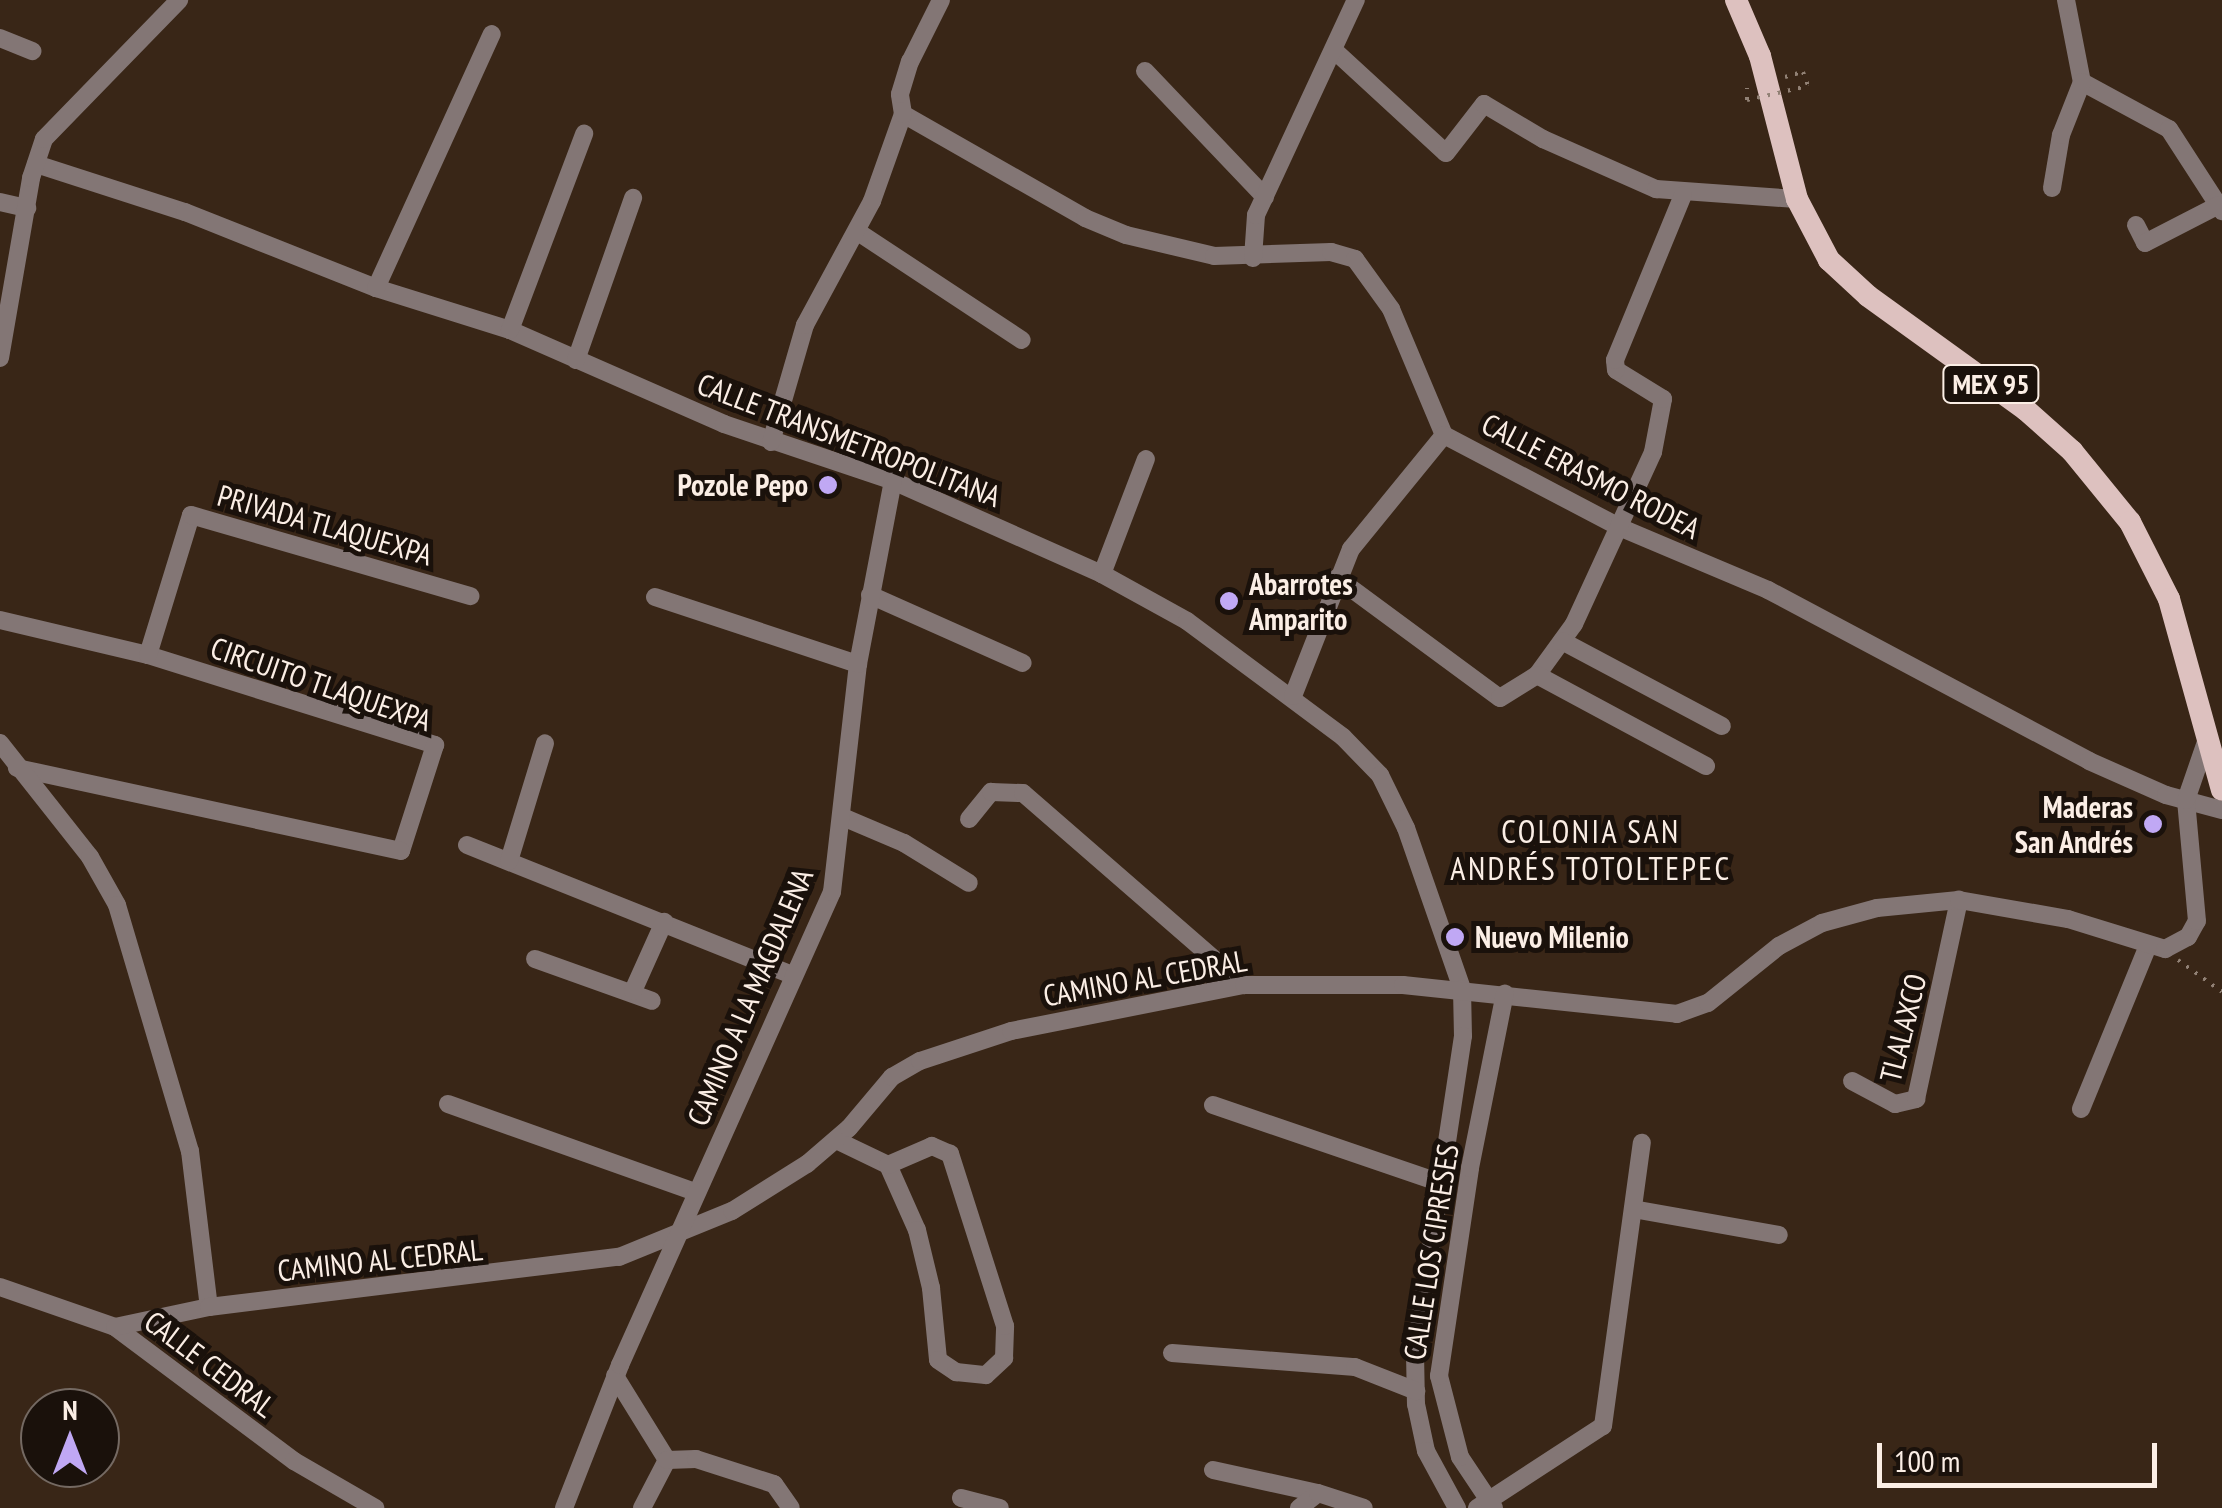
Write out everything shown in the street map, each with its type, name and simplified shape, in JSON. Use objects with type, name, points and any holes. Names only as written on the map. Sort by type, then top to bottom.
[{"type":"main road","name":"MEX 95","points":[[1736,0],[1760,56],[1797,200],[1816,242],[1847,278],[2026,410],[2110,496],[2159,573],[2222,790]]},
{"type":"street","points":[[0,358],[27,208],[44,140],[72,106],[179,0]]},
{"type":"street","points":[[771,442],[805,324],[858,232],[903,114],[900,94],[910,62],[941,0]]},
{"type":"street","points":[[1253,258],[1256,215],[1336,52],[1356,0]]},
{"type":"street","points":[[2052,188],[2060,135],[2082,82],[2066,0]]},
{"type":"street","points":[[376,288],[492,34]]},
{"type":"street","points":[[0,38],[34,51]]},
{"type":"street","points":[[1336,52],[1446,153],[1484,104],[1543,139],[1683,196],[1797,200]]},
{"type":"street","points":[[1144,71],[1265,197]]},
{"type":"street","points":[[2082,82],[2169,128],[2221,208],[2145,244],[2136,225]]},
{"type":"street","name":"CALLE ERASMO RODEA","points":[[903,114],[1084,218],[1171,246],[1253,258],[1331,252],[1355,259],[1391,309],[1444,435],[1619,527],[1768,590],[2090,761],[2186,800],[2222,810]]},
{"type":"street","points":[[510,330],[584,134]]},
{"type":"street","name":"CALLE TRANSMETROPOLITANA","points":[[36,164],[185,212],[376,288],[510,330],[771,442],[893,481],[1102,574],[1187,621],[1292,696],[1380,775],[1406,828],[1462,989]]},
{"type":"street","points":[[1337,578],[1500,698],[1537,675],[1562,641],[1642,486],[1664,405],[1661,396],[1616,370],[1615,360],[1683,196]]},
{"type":"street","points":[[576,360],[633,198]]},
{"type":"street","points":[[0,202],[27,208]]},
{"type":"street","points":[[858,232],[1022,340]]},
{"type":"street","points":[[1292,696],[1350,549],[1444,435]]},
{"type":"street","points":[[1102,574],[1146,459]]},
{"type":"street","name":"CAMINO A LA MAGDALENA","points":[[564,1508],[615,1376],[695,1192],[832,892],[844,818],[858,664],[893,481]]},
{"type":"street","name":"PRIVADA TLAQUEXPA","points":[[148,655],[191,515],[470,596]]},
{"type":"street","points":[[870,595],[1023,664]]},
{"type":"street","points":[[655,597],[858,664]]},
{"type":"street","name":"CIRCUITO TLAQUEXPA","points":[[0,620],[148,655],[435,745],[402,850],[17,768]]},
{"type":"street","points":[[1562,641],[1722,726]]},
{"type":"street","points":[[1537,675],[1706,766]]},
{"type":"street","points":[[2080,1108],[2147,948],[2179,944],[2197,921],[2186,800],[2208,736]]},
{"type":"street","points":[[509,861],[544,742]]},
{"type":"street","points":[[0,743],[90,857],[117,905],[190,1151],[209,1307]]},
{"type":"street","points":[[969,819],[991,792],[1023,793],[1244,985]]},
{"type":"street","points":[[844,818],[904,843],[969,883]]},
{"type":"street","points":[[467,845],[794,976]]},
{"type":"street","name":"CAMINO AL CEDRAL","points":[[115,1327],[209,1307],[572,1267],[677,1236],[747,1201],[836,1140],[892,1077],[920,1061],[1011,1031],[1244,985],[1462,989],[1677,1014],[1708,1003],[1780,946],[1822,923],[1877,908],[1960,900],[2068,919],[2147,948]]},
{"type":"street","name":"TLALAXCO","points":[[1852,1082],[1895,1104],[1916,1099],[1960,900]]},
{"type":"street","points":[[633,990],[664,922]]},
{"type":"street","points":[[535,960],[633,990],[652,1001]]},
{"type":"street","name":"CALLE LOS CIPRESES","points":[[1457,1508],[1426,1452],[1416,1392],[1463,1036],[1462,989]]},
{"type":"street","name":"CALLE LOS CIPRESES","points":[[1487,1505],[1460,1457],[1439,1376],[1467,1185],[1505,993]]},
{"type":"street","points":[[448,1104],[695,1192]]},
{"type":"street","points":[[1213,1105],[1441,1182]]},
{"type":"street","points":[[836,1140],[888,1165],[917,1230],[932,1288],[938,1360],[956,1372],[986,1375],[1004,1358],[1005,1326],[950,1154],[932,1146],[888,1165]]},
{"type":"street","points":[[1487,1505],[1603,1426],[1642,1143]]},
{"type":"street","points":[[1632,1209],[1778,1235]]},
{"type":"street","name":"CALLE CEDRAL","points":[[0,1286],[115,1327],[294,1462],[375,1508]]},
{"type":"street","points":[[1172,1353],[1355,1368],[1416,1392]]},
{"type":"street","points":[[615,1376],[666,1460]]},
{"type":"street","points":[[666,1460],[696,1458],[774,1484],[792,1508]]},
{"type":"street","points":[[642,1508],[666,1460]]},
{"type":"street","points":[[1213,1470],[1318,1493],[1364,1508]]},
{"type":"street","points":[[1299,1508],[1318,1493]]},
{"type":"street","points":[[961,1498],[1000,1508]]},
{"type":"path","points":[[1744,88],[1746,100],[1808,86],[1803,72]]},
{"type":"path","points":[[2189,970],[2220,992]]},
{"type":"place","name":"Pozole Pepo","points":[[828,485]]},
{"type":"place","name":"Abarrotes Amparito","points":[[1229,601]]},
{"type":"place","name":"Maderas San Andrés","points":[[2153,824]]},
{"type":"place","name":"Nuevo Milenio","points":[[1455,937]]},
{"type":"district","name":"COLONIA SAN ANDRÉS TOTOLTEPEC","points":[[1591,850]]}]
